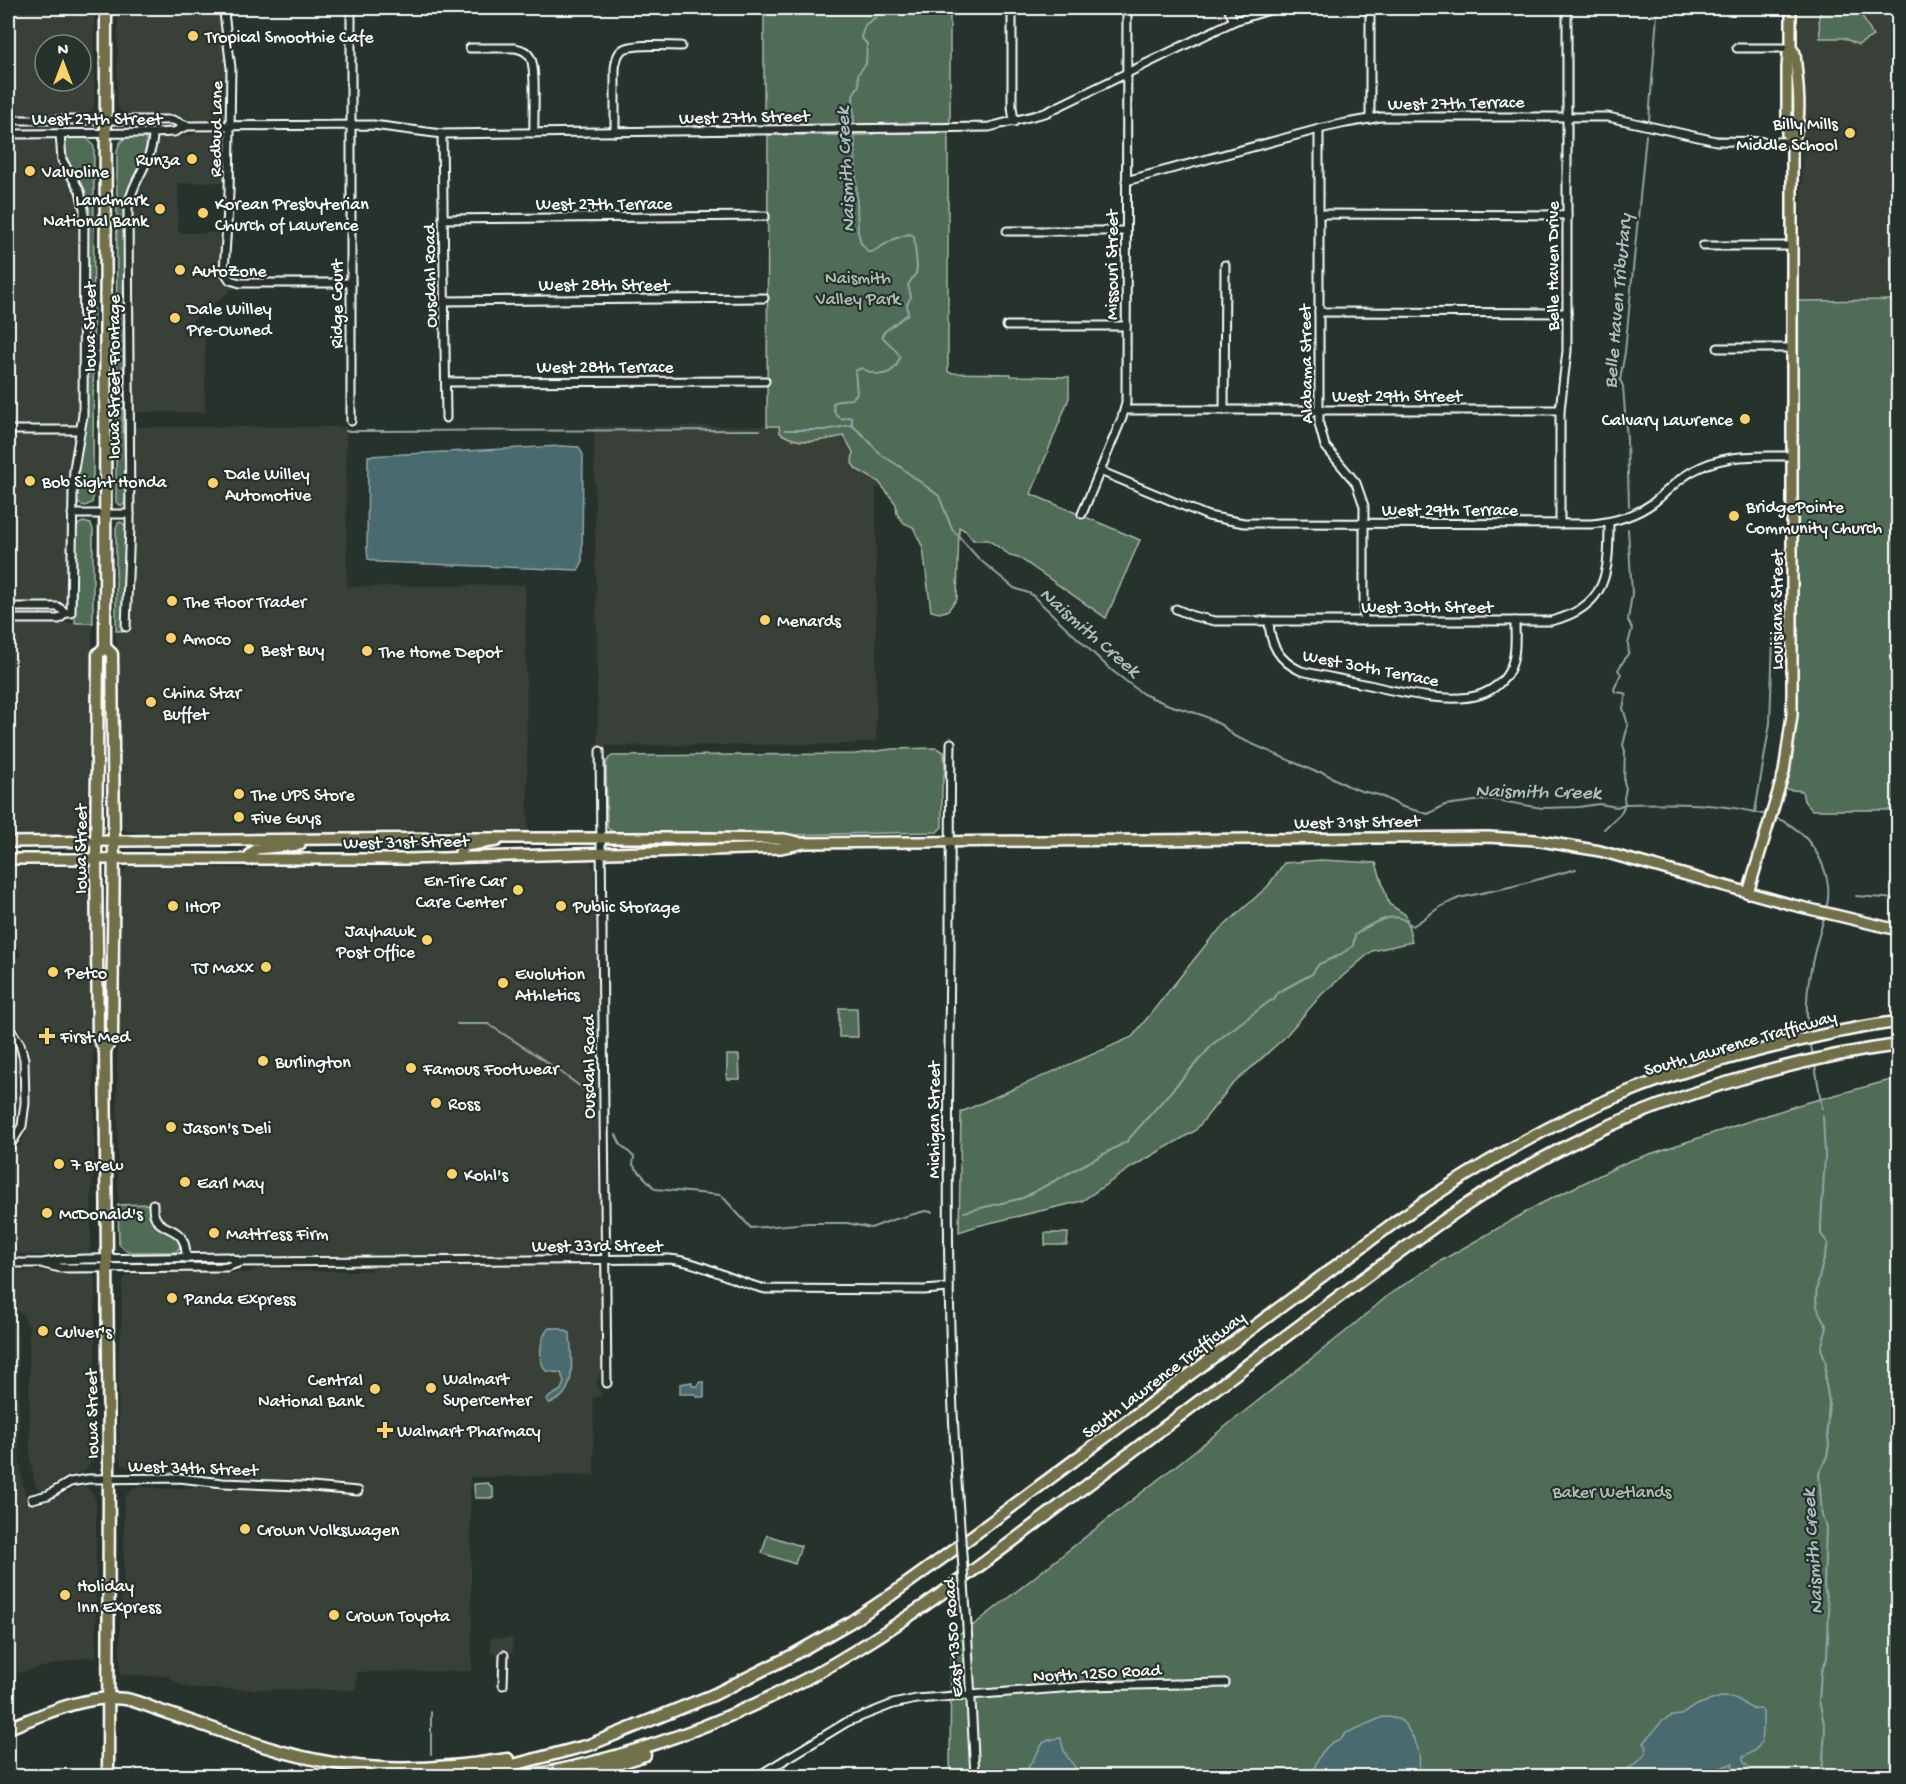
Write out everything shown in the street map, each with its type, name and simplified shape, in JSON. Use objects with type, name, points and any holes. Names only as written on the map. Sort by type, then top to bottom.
[{"type":"highway","name":"Iowa Street","points":[[105,1052],[112,1037],[114,859],[112,654],[105,647],[106,8]]},
{"type":"highway","name":"Iowa Street","points":[[105,647],[98,654],[96,859],[98,1037],[105,1052],[109,1479],[108,1776]]},
{"type":"highway","name":"South Lawrence Trafficway","points":[[457,1776],[561,1753],[690,1705],[767,1669],[849,1623],[891,1596],[1395,1222],[1479,1166],[1559,1123],[1624,1093],[1693,1069],[1834,1031],[1899,1022]]},
{"type":"highway","name":"South Lawrence Trafficway","points":[[528,1776],[594,1762],[697,1729],[761,1702],[858,1649],[933,1598],[1409,1245],[1482,1194],[1547,1157],[1613,1125],[1693,1095],[1835,1055],[1899,1045]]},
{"type":"highway","points":[[8,1728],[91,1700],[127,1699],[292,1754],[340,1764],[385,1769],[470,1765],[530,1755],[618,1732]]},
{"type":"highway","points":[[583,1776],[671,1745],[743,1713],[761,1702]]},
{"type":"main road","name":"Louisiana Street","points":[[1748,892],[1778,794],[1786,760],[1792,715],[1792,142],[1797,134],[1798,120],[1795,53],[1791,48],[1791,8]]},
{"type":"main road","name":"West 31st Street","points":[[8,842],[601,838],[784,839],[804,843],[1473,836],[1513,838],[1600,851],[1793,905],[1899,930]]},
{"type":"main road","points":[[460,857],[460,852],[465,846],[512,838]]},
{"type":"main road","points":[[249,860],[250,854],[256,849],[312,845],[331,839]]},
{"type":"main road","name":"West 31st Street","points":[[8,859],[249,860],[460,857],[781,848],[804,843]]},
{"type":"street","name":"Ridge Court","points":[[351,8],[351,421]]},
{"type":"street","points":[[1012,8],[1014,122]]},
{"type":"street","name":"Missouri Street","points":[[1082,514],[1125,410],[1127,8]]},
{"type":"street","points":[[1228,8],[1234,21]]},
{"type":"street","name":"West 27th Street","points":[[8,123],[13,120],[173,120],[187,126],[351,124],[393,126],[442,134],[973,128],[1014,122],[1045,113],[1234,21],[1276,8]]},
{"type":"street","points":[[1370,8],[1370,119]]},
{"type":"street","name":"Belle Haven Drive","points":[[1560,524],[1560,410],[1567,351],[1567,8]]},
{"type":"street","name":"Redbud Lane","points":[[224,13],[231,69],[229,193],[224,271],[230,280],[240,283],[351,283]]},
{"type":"street","points":[[615,132],[615,68],[620,51],[631,47],[681,46]]},
{"type":"street","points":[[470,48],[514,48],[521,49],[530,55],[533,67],[534,133]]},
{"type":"street","points":[[1737,48],[1791,48]]},
{"type":"street","name":"West 27th Terrace","points":[[1126,181],[1319,129],[1399,116],[1567,116],[1622,119],[1716,141],[1792,142]]},
{"type":"street","name":"West 27th Street","points":[[8,129],[13,134],[106,134],[174,132],[187,126]]},
{"type":"street","name":"Alabama Street","points":[[1319,129],[1319,424],[1325,446],[1356,483],[1364,506],[1364,621]]},
{"type":"street","name":"Iowa Street Frontage","points":[[126,627],[130,514],[128,208],[133,187],[152,148],[153,133]]},
{"type":"street","name":"Iowa Street Frontage","points":[[60,134],[62,160],[80,191],[84,209],[83,415],[74,469],[69,613]]},
{"type":"street","name":"Ousdahl Road","points":[[442,134],[446,418]]},
{"type":"street","points":[[1319,214],[1567,214]]},
{"type":"street","name":"West 27th Terrace","points":[[443,219],[765,216]]},
{"type":"street","points":[[1007,231],[1126,231]]},
{"type":"street","points":[[1703,246],[1792,246]]},
{"type":"street","points":[[1224,266],[1224,410]]},
{"type":"street","name":"West 28th Street","points":[[444,301],[764,298]]},
{"type":"street","points":[[1319,312],[1567,313]]},
{"type":"street","points":[[1007,326],[1126,326]]},
{"type":"street","points":[[1718,348],[1792,348]]},
{"type":"street","name":"West 28th Terrace","points":[[446,382],[765,381]]},
{"type":"street","name":"West 29th Street","points":[[1125,410],[1560,410]]},
{"type":"street","points":[[8,430],[80,430]]},
{"type":"street","name":"West 29th Terrace","points":[[1100,471],[1208,516],[1232,522],[1255,524],[1592,524],[1609,522],[1642,510],[1679,480],[1707,464],[1732,458],[1792,456]]},
{"type":"street","points":[[72,514],[130,514]]},
{"type":"street","name":"West 30th Street","points":[[1176,609],[1215,621],[1551,621],[1581,609],[1601,587],[1609,564],[1609,522]]},
{"type":"street","points":[[8,607],[58,607],[69,613]]},
{"type":"street","points":[[8,619],[59,619],[69,613]]},
{"type":"street","name":"West 30th Terrace","points":[[1269,621],[1275,649],[1286,662],[1301,671],[1423,696],[1461,697],[1481,694],[1497,686],[1504,679],[1510,670],[1514,653],[1515,621]]},
{"type":"street","name":"Michigan Street","points":[[951,743],[948,990],[949,1288],[950,1367],[958,1497]]},
{"type":"street","name":"Ousdahl Road","points":[[600,751],[607,1383]]},
{"type":"street","points":[[8,1026],[20,1044],[24,1059],[25,1094],[22,1126],[8,1149]]},
{"type":"street","points":[[153,1204],[153,1216],[156,1221],[174,1231],[183,1240],[186,1247],[186,1258]]},
{"type":"street","name":"West 33rd Street","points":[[8,1263],[42,1263],[60,1268],[186,1258],[228,1257],[241,1262]]},
{"type":"street","name":"West 33rd Street","points":[[106,1264],[227,1267],[241,1262],[679,1260],[766,1289],[924,1290],[949,1288]]},
{"type":"street","name":"West 34th Street","points":[[32,1499],[48,1495],[80,1479],[190,1479],[223,1483],[300,1485],[358,1491]]},
{"type":"street","name":"East 1350 Road","points":[[958,1497],[975,1776]]},
{"type":"street","points":[[503,1685],[504,1655]]},
{"type":"street","name":"North 1250 Road","points":[[758,1776],[829,1732],[867,1713],[916,1699],[1087,1686],[1224,1683]]},
{"type":"shaded area","points":[[8,8],[94,8],[94,104],[88,115],[8,118]]},
{"type":"shaded area","points":[[118,8],[220,10],[227,68],[227,111],[223,118],[217,121],[164,117],[130,118],[123,114],[117,105]]},
{"type":"shaded area","name":"Billy Mills Middle School","points":[[1796,8],[1898,8],[1898,300],[1796,301],[1802,172],[1801,94]]},
{"type":"shaded area","points":[[216,132],[224,135],[225,182],[178,183],[178,233],[221,233],[221,273],[227,281],[236,286],[183,328],[184,335],[205,336],[205,412],[132,412],[133,199],[154,157],[160,138]]},
{"type":"shaded area","points":[[8,135],[51,137],[58,159],[78,203],[78,416],[72,425],[8,426]]},
{"type":"shaded area","points":[[949,425],[949,488],[876,488],[876,741],[849,744],[598,746],[594,427]]},
{"type":"shaded area","points":[[132,427],[346,427],[347,587],[525,585],[528,833],[459,829],[343,831],[335,835],[209,836],[190,832],[140,833],[125,830],[119,820],[116,631],[131,630],[135,504]]},
{"type":"shaded area","points":[[8,435],[64,435],[73,440],[69,479],[67,594],[62,603],[8,603]]},
{"type":"shaded area","points":[[8,623],[93,623],[88,748],[88,822],[86,828],[79,834],[8,837]]},
{"type":"shaded area","points":[[588,858],[594,867],[597,979],[599,1247],[596,1253],[516,1256],[197,1255],[193,1252],[183,1232],[158,1217],[157,1205],[118,1205],[117,1049],[121,879],[128,866],[136,864],[254,869],[260,864]]},
{"type":"shaded area","points":[[8,867],[76,867],[86,872],[90,879],[95,1163],[91,1194],[91,1244],[88,1254],[83,1257],[11,1254],[8,1251],[8,1163],[24,1137],[29,1123],[30,1059],[27,1045],[18,1028],[8,1018],[8,947],[14,958],[21,957],[19,948],[8,938]]},
{"type":"shaded area","points":[[8,1036],[18,1061],[18,1114],[15,1127],[8,1139]]},
{"type":"shaded area","points":[[592,1265],[598,1267],[601,1274],[602,1369],[596,1383],[603,1396],[593,1397],[594,1475],[470,1477],[472,1671],[357,1672],[356,1690],[197,1689],[182,1686],[168,1676],[120,1675],[124,1502],[131,1490],[139,1487],[169,1489],[202,1487],[232,1490],[289,1490],[354,1496],[353,1487],[292,1480],[236,1479],[200,1471],[129,1468],[123,1465],[119,1457],[118,1358],[122,1320],[122,1288],[127,1276],[136,1273],[249,1273],[258,1268],[298,1271],[368,1271],[374,1267]]},
{"type":"shaded area","points":[[8,1270],[90,1273],[95,1279],[95,1378],[91,1462],[84,1471],[70,1475],[43,1490],[38,1489],[35,1485],[30,1457],[29,1327],[22,1314],[8,1305]]},
{"type":"shaded area","points":[[8,1319],[16,1325],[18,1335],[19,1456],[26,1504],[41,1504],[79,1487],[86,1487],[96,1500],[96,1657],[82,1658],[8,1675]]},
{"type":"shaded area","points":[[491,1638],[512,1638],[513,1653],[491,1654]]},
{"type":"green space","points":[[764,8],[950,8],[950,124],[764,126]]},
{"type":"green space","points":[[1822,8],[1861,8],[1861,14],[1873,36],[1858,45],[1844,38],[1820,38],[1819,16]]},
{"type":"green space","name":"Naismith Valley Park","points":[[948,133],[948,372],[1069,377],[1069,398],[1031,494],[1140,540],[1106,618],[1018,557],[1010,555],[988,540],[973,540],[966,531],[959,527],[957,599],[947,611],[939,613],[931,611],[923,548],[913,527],[904,523],[897,514],[896,504],[879,482],[856,469],[852,463],[853,452],[844,436],[819,440],[796,440],[780,433],[779,426],[767,426],[768,135]]},
{"type":"green space","points":[[70,136],[84,137],[94,147],[93,498],[92,503],[85,506],[79,504],[77,500],[77,480],[87,404],[88,205],[86,196],[67,158],[64,141]]},
{"type":"green space","points":[[138,136],[145,138],[146,153],[124,202],[123,416],[126,502],[122,506],[116,502],[117,152],[119,144],[124,139]]},
{"type":"green space","points":[[1892,254],[1898,254],[1898,291],[1892,291]]},
{"type":"green space","points":[[1898,300],[1898,810],[1812,810],[1804,801],[1802,791],[1784,789],[1792,754],[1797,706],[1796,301]]},
{"type":"green space","points":[[83,522],[91,524],[93,530],[93,623],[75,623],[76,529]]},
{"type":"green space","points":[[121,522],[126,526],[123,631],[116,631],[116,528]]},
{"type":"green space","points":[[936,748],[944,752],[945,770],[942,787],[942,827],[937,832],[791,835],[617,833],[609,830],[607,826],[606,764],[612,756],[855,754],[892,749]]},
{"type":"green space","points":[[1321,860],[1376,863],[1389,904],[1406,915],[1412,942],[1372,951],[1322,994],[1283,1039],[1231,1086],[1195,1131],[1132,1167],[1082,1201],[959,1232],[961,1112],[1132,1037],[1212,937],[1268,886],[1284,863]]},
{"type":"green space","points":[[839,1008],[857,1008],[858,1037],[839,1037]]},
{"type":"green space","points":[[727,1055],[739,1055],[740,1079],[727,1079]]},
{"type":"green space","name":"Baker Wetlands","points":[[1898,1078],[1898,1776],[950,1776],[951,1639],[975,1624],[1345,1332],[1391,1293],[1439,1262],[1540,1204],[1629,1161],[1798,1105]]},
{"type":"green space","points":[[149,1204],[153,1222],[179,1240],[180,1247],[176,1252],[131,1252],[119,1244],[118,1205]]},
{"type":"green space","points":[[1045,1233],[1068,1233],[1067,1245],[1045,1245]]},
{"type":"green space","points":[[488,1483],[493,1489],[493,1498],[475,1498],[474,1484]]},
{"type":"green space","points":[[767,1535],[801,1546],[795,1564],[762,1553]]},
{"type":"water","points":[[579,447],[583,455],[582,563],[578,570],[378,562],[368,559],[368,456]]},
{"type":"water","points":[[549,1328],[559,1328],[570,1333],[572,1364],[569,1384],[565,1392],[559,1399],[549,1403],[546,1399],[561,1390],[564,1382],[561,1373],[546,1371],[541,1361],[543,1337]]},
{"type":"water","points":[[692,1382],[692,1386],[698,1386],[699,1382],[704,1382],[704,1397],[697,1397],[696,1394],[680,1394],[680,1384]]},
{"type":"water","points":[[1721,1697],[1737,1699],[1750,1708],[1760,1709],[1763,1712],[1760,1745],[1743,1757],[1743,1761],[1750,1769],[1750,1776],[1729,1776],[1733,1763],[1713,1771],[1708,1776],[1615,1776],[1643,1757],[1647,1747],[1644,1743],[1662,1721],[1681,1715],[1696,1705]]},
{"type":"water","points":[[1383,1717],[1398,1719],[1407,1727],[1418,1749],[1421,1776],[1312,1776],[1318,1759],[1330,1744],[1341,1739],[1346,1733]]},
{"type":"water","points":[[1061,1738],[1066,1754],[1082,1776],[1023,1776],[1043,1743]]},
{"type":"waterway","name":"Naismith Creek","points":[[876,8],[876,17],[865,25],[861,37],[867,44],[866,64],[858,74],[859,85],[853,95],[858,232],[861,243],[868,252],[894,239],[909,234],[914,236],[917,267],[908,285],[911,297],[907,304],[908,314],[882,336],[900,357],[897,364],[894,369],[885,374],[874,373],[862,368],[855,371],[857,393],[852,399],[833,403],[833,408],[840,418],[852,418],[852,425],[880,454],[939,496],[952,529],[979,559],[1014,588],[1031,594],[1110,669],[1143,694],[1202,715],[1223,726],[1234,736],[1316,772],[1322,772],[1348,786],[1379,795],[1403,807],[1428,814],[1445,805],[1490,799],[1542,808],[1599,804],[1617,807],[1625,804],[1697,804],[1767,815]]},
{"type":"waterway","name":"Belle Haven Tributary","points":[[1649,120],[1657,15]]},
{"type":"waterway","name":"Belle Haven Tributary","points":[[1629,506],[1627,440],[1623,386],[1620,380],[1625,352],[1646,135]]},
{"type":"waterway","points":[[785,430],[825,430],[852,425]]},
{"type":"waterway","points":[[346,431],[760,430]]},
{"type":"waterway","name":"Belle Haven Tributary","points":[[1604,829],[1621,813],[1625,804],[1623,745],[1628,725],[1623,708],[1626,695],[1615,692],[1614,689],[1621,674],[1618,670],[1629,652],[1628,644],[1632,629],[1628,620],[1632,594],[1628,529]]},
{"type":"waterway","points":[[1775,619],[1776,597]]},
{"type":"waterway","points":[[1755,812],[1770,723],[1773,639]]},
{"type":"waterway","name":"Naismith Creek","points":[[1772,817],[1797,830],[1817,853],[1827,881],[1826,909]]},
{"type":"waterway","points":[[964,1212],[1023,1198],[1126,1142],[1214,1043],[1274,1000],[1277,993],[1312,974],[1319,964],[1338,956],[1353,946],[1355,935],[1370,925],[1395,917],[1413,926],[1440,907],[1459,898],[1576,869]]},
{"type":"waterway","points":[[1856,896],[1898,899]]},
{"type":"waterway","name":"Naismith Creek","points":[[1809,1036],[1807,1005],[1810,974],[1825,915]]},
{"type":"waterway","points":[[457,1024],[488,1024],[544,1060],[592,1095]]},
{"type":"waterway","name":"Naismith Creek","points":[[1810,1041],[1813,1056]]},
{"type":"waterway","name":"Naismith Creek","points":[[1815,1065],[1822,1108]]},
{"type":"waterway","name":"Naismith Creek","points":[[1822,1776],[1825,1728],[1819,1701],[1821,1672],[1827,1658],[1829,1611],[1824,1586],[1826,1527],[1822,1516],[1819,1474],[1827,1456],[1829,1444],[1826,1363],[1821,1348],[1827,1328],[1816,1299],[1828,1243],[1821,1234],[1825,1156],[1823,1116]]},
{"type":"waterway","points":[[616,1135],[621,1145],[634,1157],[633,1165],[655,1189],[721,1195],[751,1228],[809,1223],[847,1223],[871,1228],[925,1211],[932,1212]]},
{"type":"waterway","points":[[431,1712],[431,1754]]},
{"type":"place","name":"Tropical Smoothie Cafe","points":[[193,36]]},
{"type":"place","name":"Billy Mills Middle School","points":[[1850,133]]},
{"type":"place","name":"Runza","points":[[192,159]]},
{"type":"place","name":"Valvoline","points":[[30,171]]},
{"type":"place","name":"Landmark National Bank","points":[[160,209]]},
{"type":"place","name":"Korean Presbyterian Church of Lawrence","points":[[203,213]]},
{"type":"place","name":"AutoZone","points":[[180,270]]},
{"type":"place","name":"Dale Willey Pre-Owned","points":[[175,318]]},
{"type":"place","name":"Calvary Lawrence","points":[[1745,419]]},
{"type":"place","name":"Bob Sight Honda","points":[[30,481]]},
{"type":"place","name":"Dale Willey Automotive","points":[[213,483]]},
{"type":"place","name":"BridgePointe Community Church","points":[[1734,516]]},
{"type":"place","name":"The Floor Trader","points":[[172,601]]},
{"type":"place","name":"Menards","points":[[765,620]]},
{"type":"place","name":"Amoco","points":[[171,638]]},
{"type":"place","name":"Best Buy","points":[[249,649]]},
{"type":"place","name":"The Home Depot","points":[[367,651]]},
{"type":"place","name":"China Star Buffet","points":[[151,702]]},
{"type":"place","name":"The UPS Store","points":[[239,794]]},
{"type":"place","name":"Five Guys","points":[[239,817]]},
{"type":"place","name":"En-Tire Car Care Center","points":[[518,890]]},
{"type":"place","name":"IHOP","points":[[173,906]]},
{"type":"place","name":"Public Storage","points":[[561,906]]},
{"type":"place","name":"Jayhawk Post Office","points":[[427,940]]},
{"type":"place","name":"TJ Maxx","points":[[266,967]]},
{"type":"place","name":"Petco","points":[[53,972]]},
{"type":"place","name":"Evolution Athletics","points":[[503,983]]},
{"type":"place","name":"First Med","points":[[47,1036]]},
{"type":"place","name":"Burlington","points":[[263,1061]]},
{"type":"place","name":"Famous Footwear","points":[[411,1068]]},
{"type":"place","name":"Ross","points":[[436,1103]]},
{"type":"place","name":"Jason's Deli","points":[[171,1127]]},
{"type":"place","name":"7 Brew","points":[[59,1164]]},
{"type":"place","name":"Kohl's","points":[[452,1174]]},
{"type":"place","name":"Earl May","points":[[185,1182]]},
{"type":"place","name":"McDonald's","points":[[47,1213]]},
{"type":"place","name":"Mattress Firm","points":[[214,1233]]},
{"type":"place","name":"Panda Express","points":[[172,1298]]},
{"type":"place","name":"Culver's","points":[[43,1331]]},
{"type":"place","name":"Walmart Supercenter","points":[[431,1388]]},
{"type":"place","name":"Central National Bank","points":[[375,1389]]},
{"type":"place","name":"Walmart Pharmacy","points":[[385,1430]]},
{"type":"place","name":"Crown Volkswagen","points":[[245,1529]]},
{"type":"place","name":"Holiday Inn Express","points":[[65,1595]]},
{"type":"place","name":"Crown Toyota","points":[[334,1615]]}]
